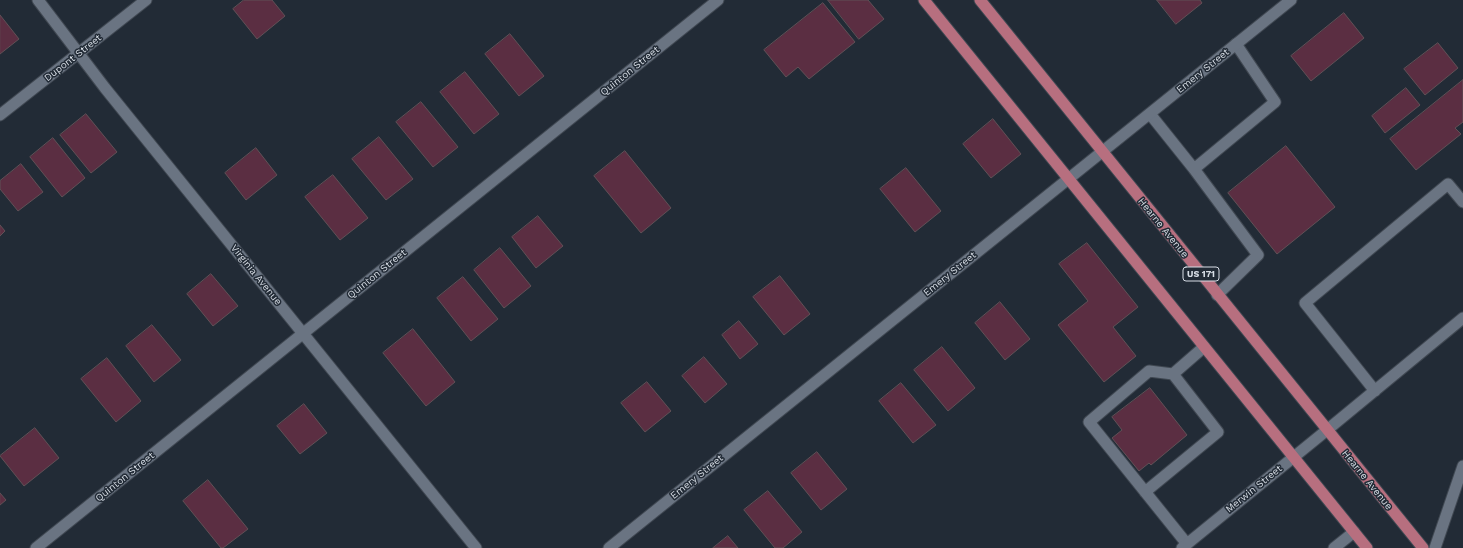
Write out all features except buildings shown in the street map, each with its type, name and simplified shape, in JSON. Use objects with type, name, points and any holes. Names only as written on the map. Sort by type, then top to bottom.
[{"type":"main road","points":[[924,0],[1367,548]]},
{"type":"main road","name":"Hearne Avenue","points":[[980,0],[1326,430],[1423,548]]},
{"type":"street","name":"Virginia Avenue","points":[[38,0],[105,88],[476,548]]},
{"type":"street","name":"Dupont Street","points":[[0,115],[146,0]]},
{"type":"street","name":"Quinton Street","points":[[36,548],[718,0]]},
{"type":"street","name":"Emery Street","points":[[609,548],[1291,0]]},
{"type":"street","points":[[1194,169],[1275,102],[1236,44]]},
{"type":"street","points":[[1150,114],[1194,169],[1258,255],[1217,295]]},
{"type":"street","points":[[1375,391],[1305,303],[1448,184],[1463,202]]},
{"type":"street","name":"Merwin Street","points":[[1185,546],[1463,318]]},
{"type":"street","points":[[1173,374],[1204,346]]},
{"type":"street","points":[[1145,492],[1218,432],[1173,374],[1149,371],[1089,422],[1145,492],[1185,546]]},
{"type":"street","points":[[1435,548],[1463,466]]},
{"type":"street","points":[[1334,548],[1354,532]]}]
